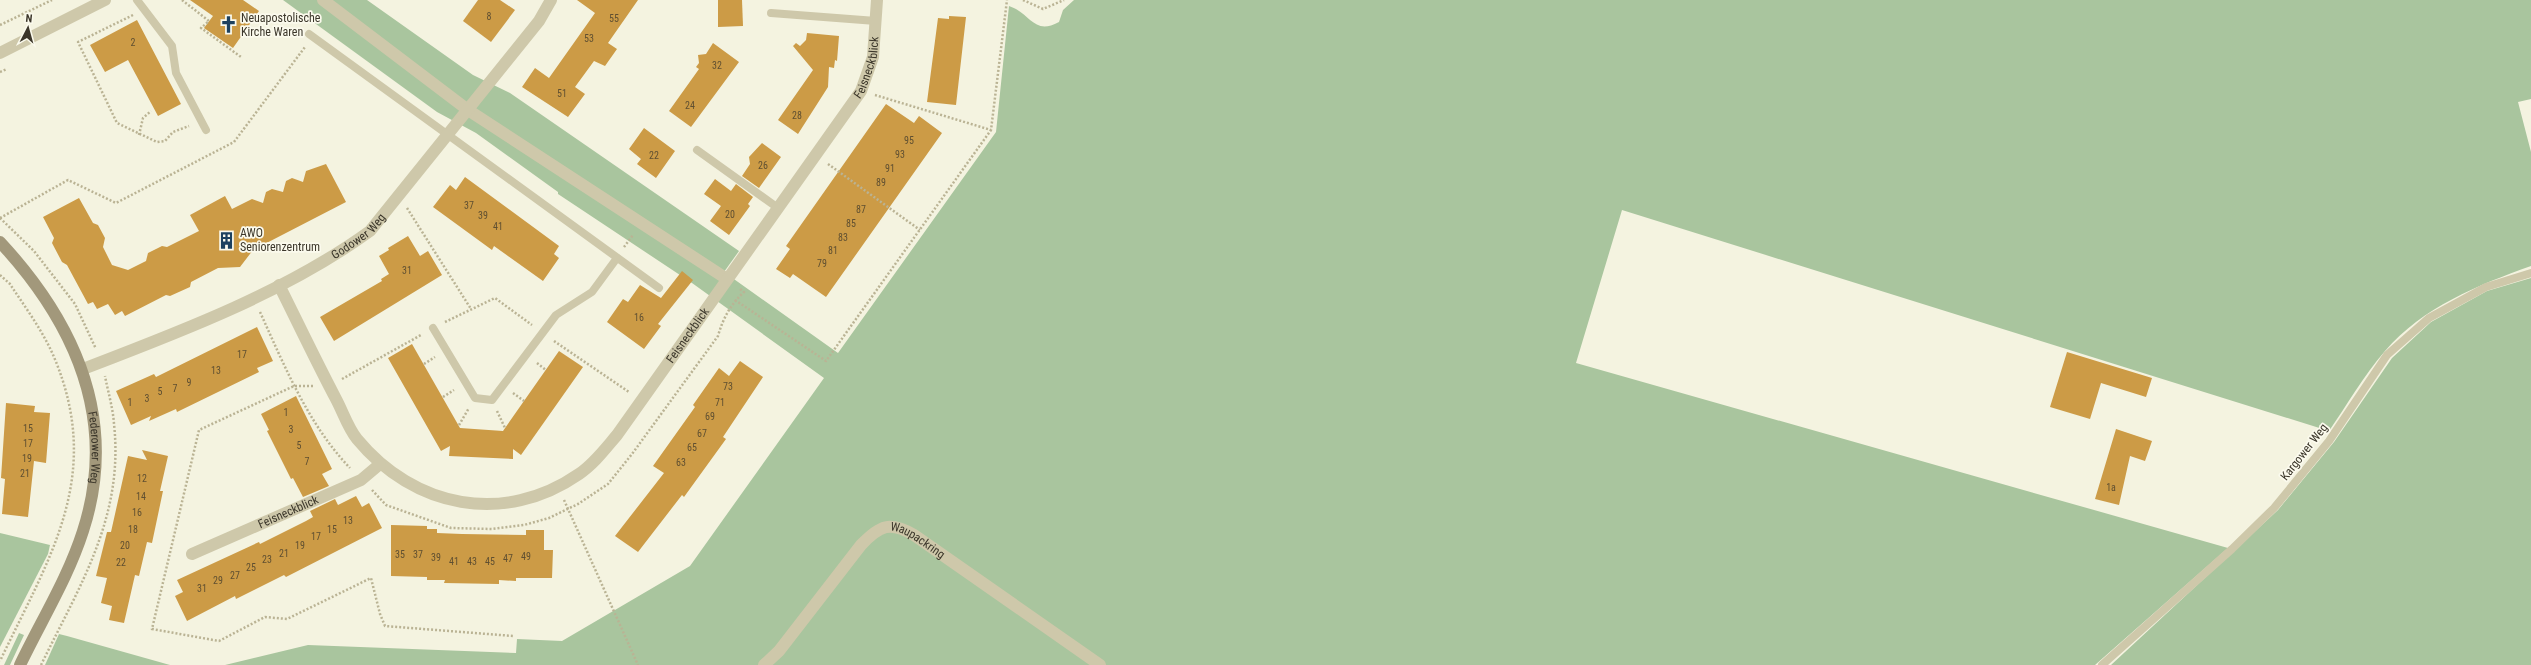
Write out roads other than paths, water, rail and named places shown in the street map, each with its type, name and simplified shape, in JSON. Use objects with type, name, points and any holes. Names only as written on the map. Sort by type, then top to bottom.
[{"type":"street","points":[[0,53],[105,0]]},
{"type":"street","points":[[324,0],[468,110],[728,279]]},
{"type":"street","name":"Godower Weg","points":[[83,369],[188,330],[279,285],[351,245],[370,231],[400,196],[539,21],[551,0]]},
{"type":"street","name":"Feisneckblick","points":[[279,285],[356,438],[380,464],[409,485],[442,499],[472,504],[504,504],[534,498],[558,487],[580,474],[617,435],[861,91],[873,57],[878,0]]},
{"type":"street","name":"Federower Weg","points":[[0,242],[27,271],[55,313],[83,369],[96,442],[96,468],[83,530],[73,558],[20,665]]},
{"type":"street","name":"Feisneckblick","points":[[192,554],[361,480],[380,464]]},
{"type":"street","name":"Waupackring","points":[[764,665],[779,651],[861,545],[872,534],[887,526],[899,526],[914,535],[1100,665]]},
{"type":"lane","points":[[137,0],[172,46],[176,73],[205,127]]},
{"type":"lane","points":[[771,13],[876,21]]},
{"type":"lane","points":[[311,35],[447,136],[659,288]]},
{"type":"lane","points":[[697,150],[778,208]]},
{"type":"lane","points":[[433,328],[475,398],[492,400],[556,315],[592,292],[617,258]]},
{"type":"lane","name":"Kargower Weg","points":[[2102,665],[2232,549],[2274,508],[2329,441],[2387,356],[2429,318],[2486,287],[2531,273]]},
{"type":"place","name":"Neuapostolische Kirche Waren","points":[[228,25]]},
{"type":"place","name":"AWO Seniorenzentrum","points":[[227,240]]}]
